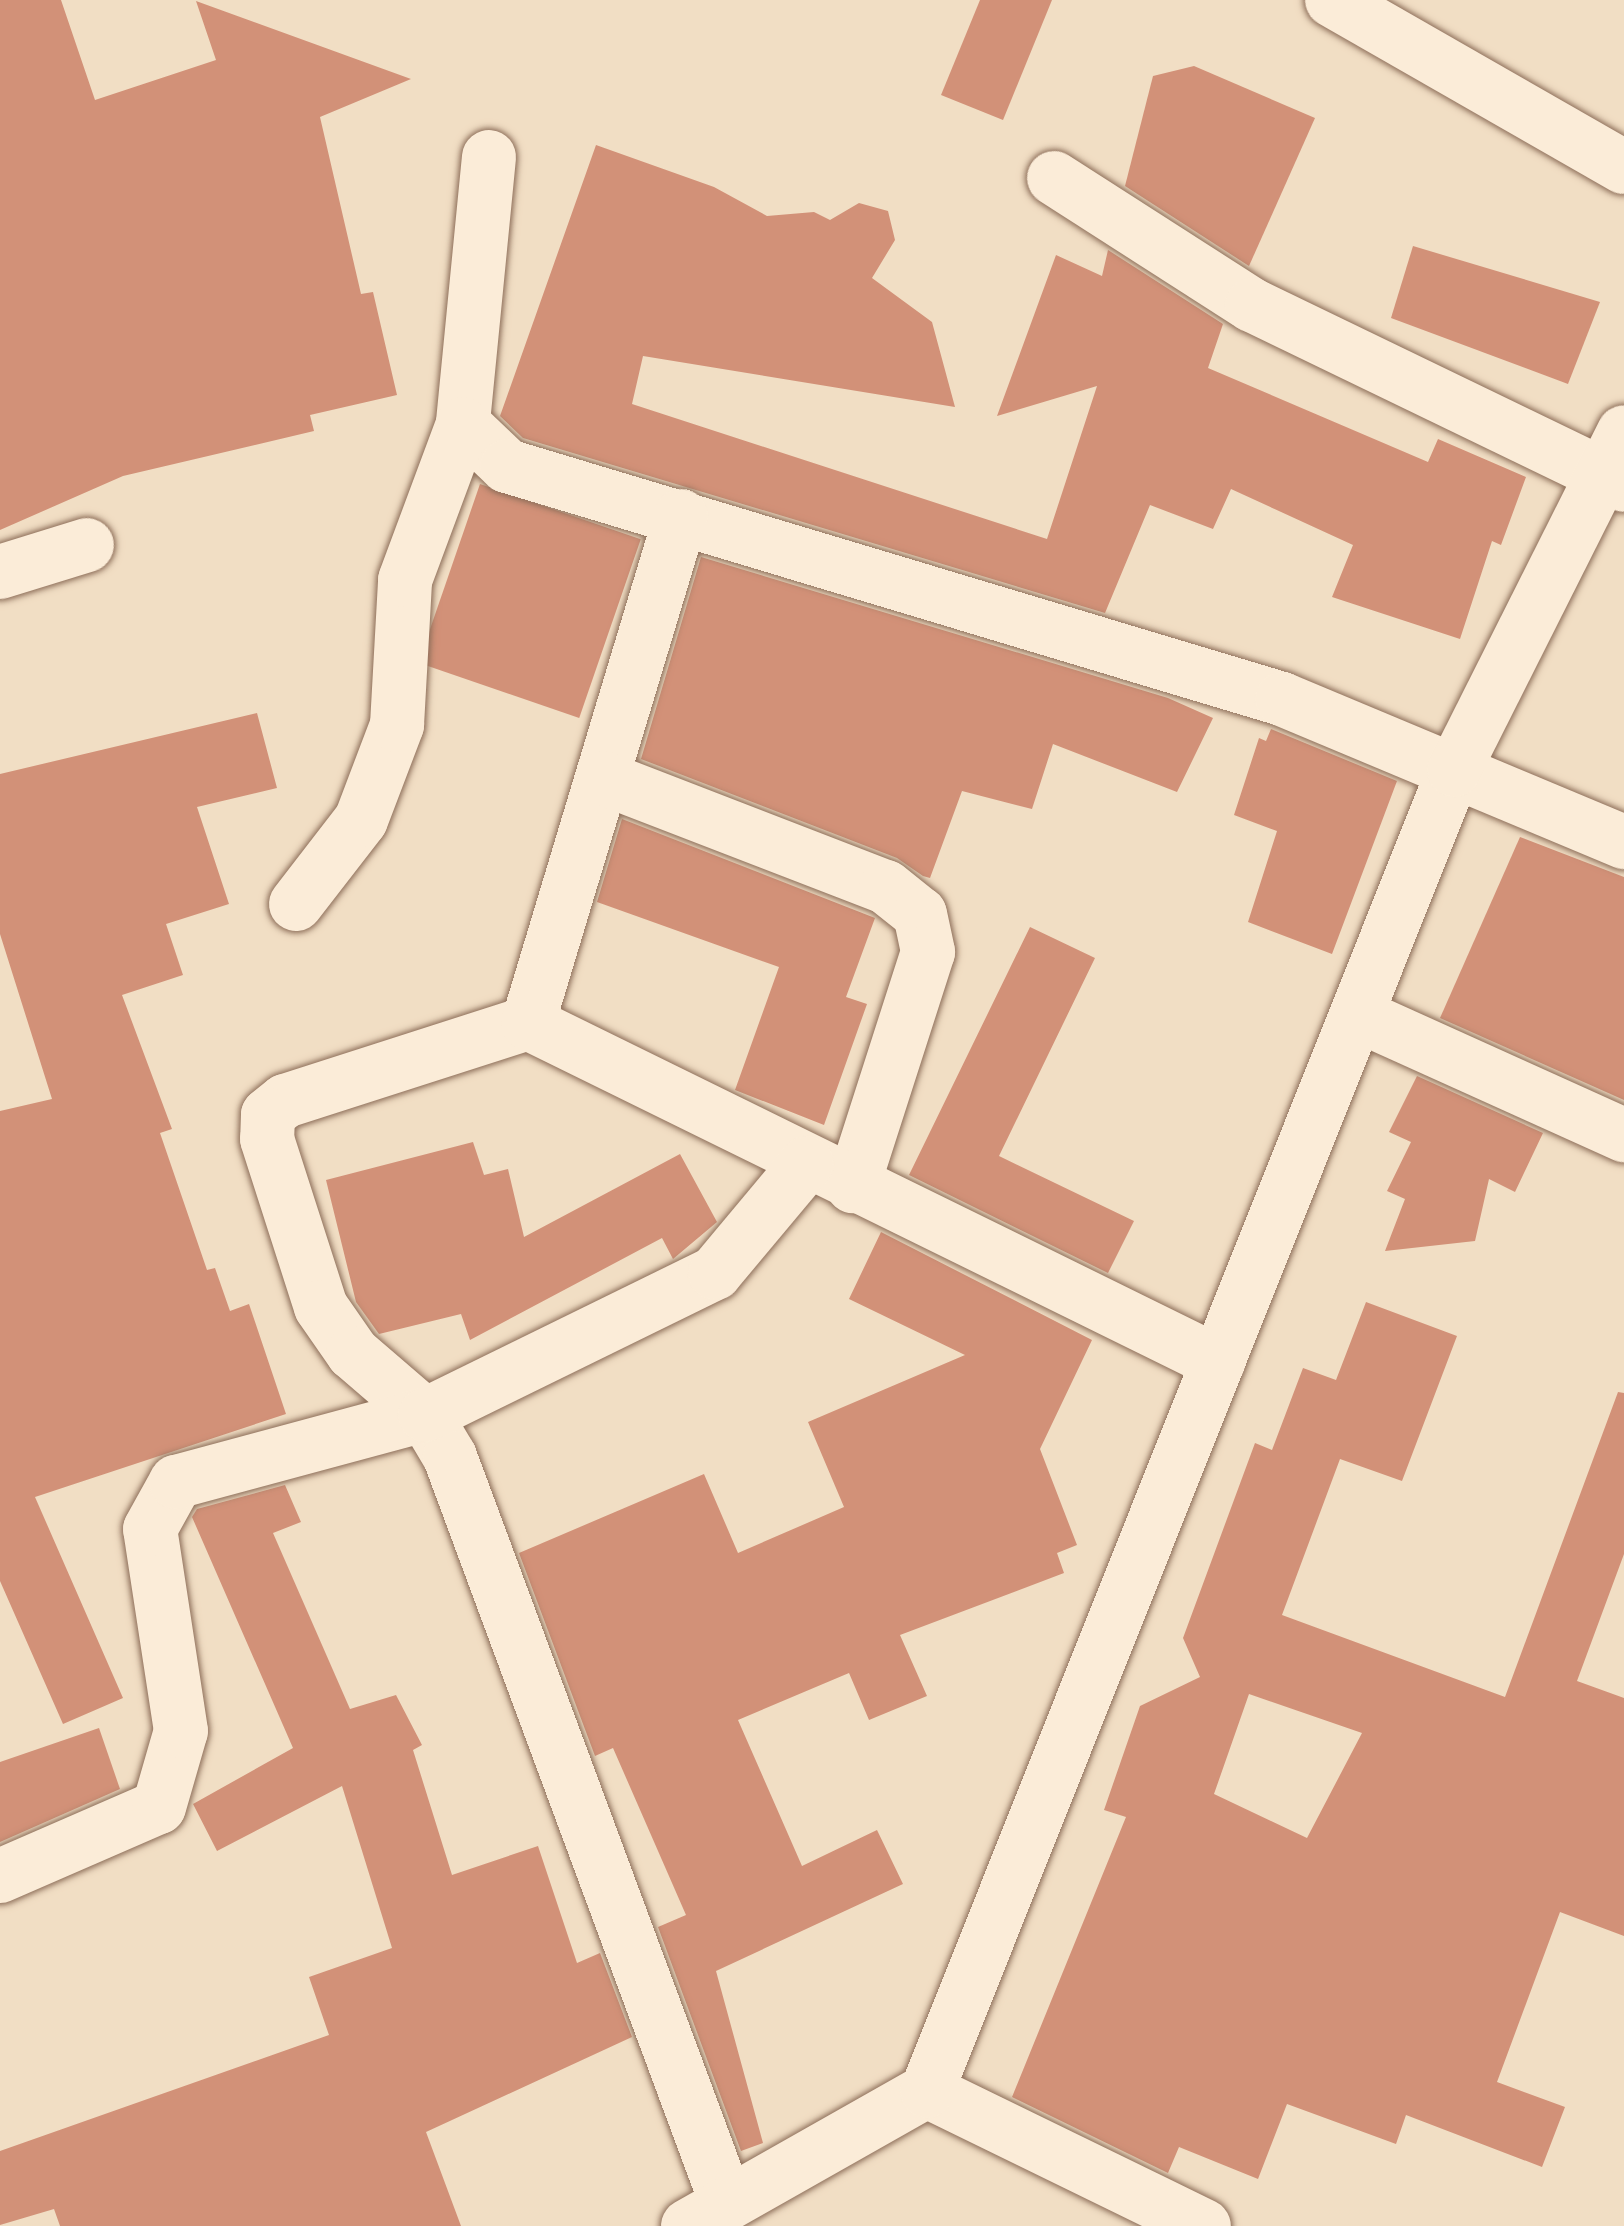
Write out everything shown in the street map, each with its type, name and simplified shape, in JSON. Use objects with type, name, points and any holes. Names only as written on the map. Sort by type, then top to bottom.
[{"type":"street","points":[[1332,0],[1624,167]]},
{"type":"street","points":[[296,904],[361,820],[397,724],[405,580],[463,424],[489,158]]},
{"type":"street","points":[[1054,178],[1252,305],[1617,465],[1454,770],[1360,1016],[927,2091],[707,2214],[450,1457],[425,1415],[353,1353],[321,1307],[270,1161],[268,1115],[285,1101],[528,1023],[1218,1362]]},
{"type":"street","points":[[463,424],[507,466],[1282,699],[1624,842]]},
{"type":"street","points":[[528,1023],[681,516]]},
{"type":"street","points":[[0,572],[87,545]]},
{"type":"street","points":[[0,1876],[158,1807],[181,1730],[150,1529],[176,1481],[425,1415],[715,1273],[830,1174],[928,952],[920,914],[886,887],[603,778]]},
{"type":"street","points":[[1360,1016],[1624,1135]]},
{"type":"street","points":[[927,2091],[1204,2226]]},
{"type":"building","points":[[0,0],[61,0],[95,100],[216,60],[196,1],[411,79],[320,117],[361,294],[373,292],[397,395],[310,415],[314,431],[123,476],[0,530]]},
{"type":"building","points":[[980,0],[1052,0],[1003,120],[941,95]]},
{"type":"building","points":[[1194,66],[1315,118],[1249,266],[1125,186],[1153,76]]},
{"type":"building","points":[[596,145],[714,187],[767,216],[814,212],[830,220],[859,203],[888,211],[895,240],[872,278],[932,322],[955,407],[643,356],[632,404],[1047,539],[1097,386],[997,416],[1056,255],[1102,276],[1108,250],[1223,324],[1208,368],[1428,462],[1438,439],[1526,477],[1501,545],[1492,541],[1460,639],[1332,597],[1353,545],[1231,489],[1213,529],[1150,505],[1105,613],[523,438],[500,416]]},
{"type":"building","points":[[1413,246],[1600,302],[1568,384],[1391,318]]},
{"type":"building","points":[[480,484],[641,539],[579,718],[418,663]]},
{"type":"building","points":[[701,557],[1168,698],[1213,718],[1177,792],[1053,744],[1032,809],[962,791],[930,878],[923,876],[897,858],[641,759]]},
{"type":"building","points":[[257,713],[277,788],[197,807],[229,904],[166,924],[183,975],[122,995],[172,1129],[160,1133],[207,1270],[215,1268],[230,1311],[249,1304],[286,1414],[35,1497],[123,1698],[63,1724],[0,1581],[0,1111],[52,1099],[0,934],[0,774]]},
{"type":"building","points":[[1271,729],[1397,781],[1332,954],[1248,922],[1277,831],[1234,815],[1259,738],[1266,741]]},
{"type":"building","points":[[622,819],[875,918],[846,997],[867,1004],[824,1125],[735,1090],[779,967],[597,902]]},
{"type":"building","points":[[1520,837],[1624,877],[1624,1100],[1440,1018]]},
{"type":"building","points":[[1030,927],[1095,958],[999,1156],[1134,1221],[1108,1273],[909,1175]]},
{"type":"building","points":[[1417,1076],[1543,1133],[1515,1192],[1489,1179],[1475,1241],[1385,1251],[1405,1199],[1387,1191],[1411,1142],[1389,1132]]},
{"type":"building","points":[[473,1142],[484,1175],[508,1169],[524,1237],[680,1154],[717,1222],[673,1259],[662,1238],[470,1340],[461,1314],[379,1334],[356,1302],[326,1180]]},
{"type":"building","points":[[881,1232],[1092,1340],[1040,1449],[1077,1545],[1057,1553],[1064,1573],[900,1635],[927,1696],[869,1720],[849,1673],[738,1720],[802,1866],[877,1830],[903,1884],[716,1971],[763,2143],[741,2151],[658,1927],[686,1915],[613,1748],[595,1756],[519,1553],[704,1474],[738,1553],[844,1507],[808,1422],[965,1355],[849,1299]]},
{"type":"building","points":[[1366,1302],[1457,1336],[1402,1481],[1340,1459],[1282,1615],[1505,1697],[1618,1392],[1624,1393],[1624,1554],[1577,1681],[1624,1698],[1624,1936],[1560,1912],[1497,2082],[1565,2107],[1542,2167],[1406,2115],[1396,2144],[1287,2104],[1258,2179],[1179,2147],[1168,2173],[1012,2097],[1126,1817],[1104,1810],[1140,1706],[1200,1677],[1183,1638],[1255,1443],[1272,1450],[1303,1368],[1336,1380]],"holes":[[[1249,1694],[1362,1733],[1307,1838],[1214,1794]]]},
{"type":"building","points":[[285,1485],[301,1522],[273,1533],[350,1709],[396,1695],[422,1745],[413,1750],[452,1875],[538,1846],[577,1963],[600,1953],[632,2037],[426,2132],[461,2226],[60,2226],[54,2209],[0,2225],[0,2151],[329,2035],[309,1977],[392,1948],[342,1786],[217,1851],[193,1804],[293,1748],[192,1517],[197,1509]]},
{"type":"building","points":[[99,1728],[120,1789],[0,1842],[0,1762]]}]
